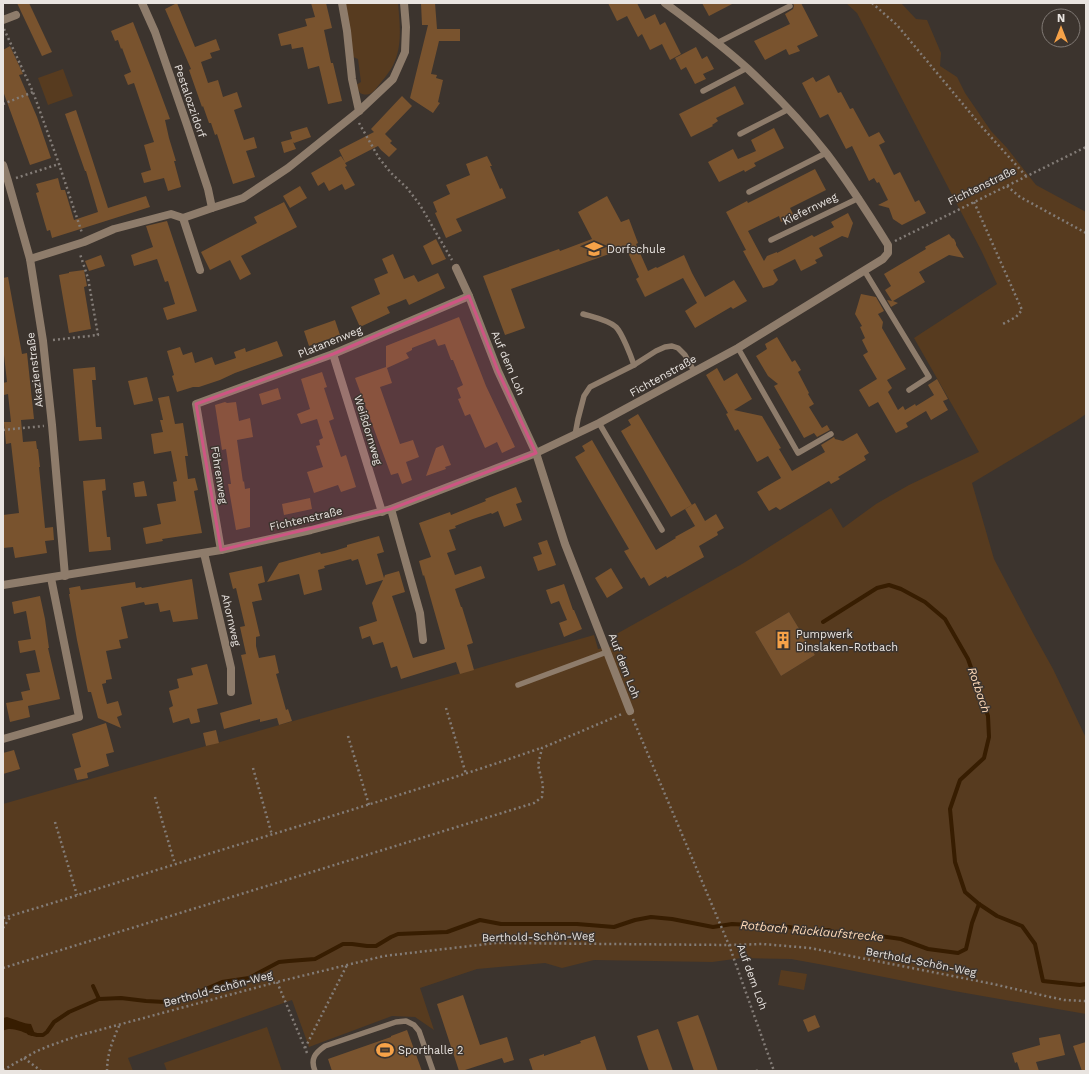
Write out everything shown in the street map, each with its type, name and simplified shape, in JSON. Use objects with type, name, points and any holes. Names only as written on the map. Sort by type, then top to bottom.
[{"type":"street","name":"Pestalozzidorf","points":[[142,3],[155,32],[187,124],[208,189],[212,208]]},
{"type":"street","points":[[342,3],[357,113]]},
{"type":"street","points":[[30,259],[81,243],[114,229],[171,214],[183,218],[243,198],[288,168],[357,113],[393,79],[405,52],[406,27],[404,3]]},
{"type":"street","name":"Kiefernweg","points":[[665,3],[747,68],[788,110],[826,153],[859,198],[888,245]]},
{"type":"street","points":[[3,20],[16,15]]},
{"type":"street","name":"Akazienstraße","points":[[3,165],[30,259],[43,341],[65,576]]},
{"type":"street","points":[[183,218],[200,270]]},
{"type":"street","name":"Fichtenstraße","points":[[3,585],[221,550],[387,511],[536,452],[599,423],[738,348],[883,259],[888,253],[888,245]]},
{"type":"street","name":"Auf dem Loh","points":[[456,268],[469,296],[498,371],[536,452],[565,544],[630,711]]},
{"type":"street","name":"Platanenweg","points":[[196,404],[333,354],[469,296]]},
{"type":"street","name":"Weißdornweg","points":[[333,354],[420,613],[423,640]]},
{"type":"street","name":"Föhrenweg","points":[[196,404],[221,550]]},
{"type":"street","name":"Ahornweg","points":[[204,553],[231,668],[231,692]]},
{"type":"street","points":[[3,739],[79,717],[51,578]]},
{"type":"lane","points":[[717,43],[790,6]]},
{"type":"lane","points":[[703,91],[747,68]]},
{"type":"lane","points":[[740,134],[788,110]]},
{"type":"lane","points":[[749,192],[826,153]]},
{"type":"lane","name":"Kiefernweg","points":[[771,240],[859,198]]},
{"type":"lane","points":[[864,270],[929,377],[909,390]]},
{"type":"lane","points":[[583,314],[605,321],[616,328],[628,349],[634,365]]},
{"type":"lane","points":[[575,435],[584,396],[590,388],[634,365],[656,351],[672,346],[678,348],[685,355],[694,371]]},
{"type":"lane","points":[[738,348],[798,453],[831,434]]},
{"type":"lane","points":[[599,423],[662,530]]},
{"type":"lane","points":[[518,685],[607,652]]},
{"type":"lane","points":[[315,1071],[312,1065],[314,1059],[318,1051],[325,1046],[396,1022],[406,1021],[414,1025],[419,1031],[433,1071]]},
{"type":"path","points":[[872,3],[898,25],[982,127],[1026,176]]},
{"type":"path","points":[[3,27],[33,92],[59,164],[81,243],[98,335],[43,341]]},
{"type":"path","points":[[3,104],[33,92]]},
{"type":"path","points":[[357,113],[378,158],[391,173],[401,181],[420,205],[456,268]]},
{"type":"path","name":"Fichtenstraße","points":[[888,245],[1086,147]]},
{"type":"path","points":[[8,181],[59,164]]},
{"type":"path","points":[[1007,186],[1020,197],[1086,233]]},
{"type":"path","points":[[974,202],[1022,310],[1016,317],[1003,324]]},
{"type":"path","points":[[3,430],[52,425]]},
{"type":"path","points":[[446,708],[466,774]]},
{"type":"path","points":[[3,918],[466,774],[542,748],[630,711]]},
{"type":"path","name":"Auf dem Loh","points":[[630,711],[729,945],[774,1071]]},
{"type":"path","points":[[348,736],[369,805]]},
{"type":"path","points":[[3,968],[534,802],[542,797],[543,785],[538,765],[542,748]]},
{"type":"path","points":[[253,768],[272,835]]},
{"type":"path","points":[[155,797],[175,864]]},
{"type":"path","points":[[55,822],[77,895]]},
{"type":"path","points":[[3,928],[12,916]]},
{"type":"path","name":"Berthold-Schön-Weg","points":[[3,1070],[49,1046],[77,1036],[276,982],[384,956],[496,943],[762,944],[810,948],[978,981],[1064,1000],[1086,1001]]},
{"type":"path","points":[[305,1048],[347,965]]},
{"type":"path","points":[[276,982],[312,1065]]},
{"type":"path","points":[[107,1071],[107,1062],[111,1047],[120,1024]]},
{"type":"path","points":[[24,1058],[41,1071]]},
{"type":"highlighted area","points":[[469,296],[498,371],[536,453],[391,509],[221,550],[196,404],[333,354]]},
{"type":"shaded area","points":[[345,3],[398,3],[400,37],[395,61],[388,73],[370,94],[365,95],[360,93],[356,85],[361,82],[358,59],[353,57]]},
{"type":"shaded area","points":[[846,3],[901,3],[916,19],[927,20],[941,53],[940,66],[957,77],[965,93],[991,131],[1007,148],[1036,185],[1086,212],[1086,414],[972,483],[994,559],[1053,669],[1086,738],[1086,1014],[954,991],[791,959],[742,958],[712,962],[594,960],[562,968],[545,963],[477,969],[420,988],[434,1030],[415,1017],[392,1016],[309,1047],[292,1000],[128,1058],[133,1071],[3,1071],[3,804],[594,635],[598,649],[615,646],[611,637],[742,564],[831,508],[843,528],[876,504],[909,485],[979,452],[914,338],[997,284],[982,252],[857,13]],"holes":[[[789,612],[815,655],[781,676],[755,632]]]},
{"type":"shaded area","points":[[63,69],[73,96],[48,105],[38,78]]},
{"type":"shaded area","points":[[781,970],[807,974],[804,990],[778,985]]},
{"type":"shaded area","points":[[7,1017],[31,1024],[35,1034],[32,1036],[13,1029],[3,1031],[3,1018]]},
{"type":"shaded area","points":[[267,1027],[282,1071],[167,1071],[164,1063]]},
{"type":"building","points":[[17,3],[29,3],[52,52],[42,56]]},
{"type":"building","points":[[177,3],[195,47],[216,39],[220,50],[210,53],[212,58],[201,62],[208,83],[218,80],[223,97],[237,92],[242,107],[234,110],[244,140],[254,137],[257,148],[246,151],[255,177],[233,184],[217,134],[215,135],[211,123],[209,123],[203,106],[202,107],[189,70],[191,69],[165,9]]},
{"type":"building","points":[[311,3],[326,3],[332,28],[324,30],[331,63],[333,63],[342,101],[328,104],[319,66],[308,69],[303,47],[292,49],[291,44],[281,46],[278,34],[307,26],[305,19],[315,17]]},
{"type":"building","points":[[421,3],[435,3],[437,29],[460,29],[460,41],[439,41],[431,74],[437,75],[436,78],[443,80],[438,102],[440,103],[433,113],[410,98],[428,25],[422,25]]},
{"type":"building","points":[[608,3],[637,3],[645,19],[655,14],[660,25],[665,22],[681,54],[670,60],[662,44],[650,50],[642,34],[638,37],[627,16],[617,21]]},
{"type":"building","points":[[702,3],[734,3],[709,16]]},
{"type":"building","points":[[793,3],[801,3],[818,36],[797,46],[800,51],[789,55],[786,49],[765,60],[754,41],[790,24],[785,14],[793,9]]},
{"type":"building","points":[[133,22],[170,119],[165,120],[181,187],[168,191],[164,178],[144,183],[141,173],[151,170],[144,145],[154,142],[134,83],[128,85],[124,75],[131,72],[122,48],[121,49],[118,40],[115,41],[111,31]]},
{"type":"building","points":[[10,46],[23,74],[19,75],[37,117],[51,158],[30,165],[3,91],[3,50]]},
{"type":"building","points":[[696,47],[702,59],[707,56],[714,69],[703,74],[706,79],[695,84],[686,67],[681,70],[675,58]]},
{"type":"building","points":[[829,75],[838,93],[841,92],[850,109],[853,108],[869,137],[879,132],[885,142],[879,145],[894,175],[900,172],[915,202],[919,200],[926,213],[902,225],[893,219],[889,208],[878,205],[888,200],[879,182],[877,183],[874,178],[869,181],[852,146],[846,149],[828,114],[820,118],[802,83],[813,77],[816,82]]},
{"type":"building","points":[[735,86],[744,104],[716,118],[718,121],[712,125],[713,126],[691,137],[679,114]]},
{"type":"building","points":[[402,96],[412,106],[385,134],[392,141],[390,143],[397,149],[389,157],[378,146],[345,163],[347,166],[345,167],[355,185],[345,190],[342,184],[329,191],[324,182],[318,186],[311,173],[341,156],[345,162],[339,150],[374,132],[371,129]]},
{"type":"building","points":[[76,110],[108,208],[146,196],[150,207],[52,238],[50,230],[47,231],[36,193],[39,192],[36,184],[58,178],[61,190],[65,190],[74,220],[98,212],[86,171],[65,114]]},
{"type":"building","points":[[307,127],[311,137],[294,143],[293,142],[296,149],[284,153],[281,142],[292,139],[290,132]]},
{"type":"building","points":[[774,128],[784,148],[754,163],[756,166],[745,172],[744,170],[719,182],[708,162],[733,149],[738,159],[756,151],[751,140]]},
{"type":"building","points":[[487,156],[500,189],[502,188],[506,198],[456,219],[462,231],[446,238],[435,213],[437,212],[433,202],[450,194],[446,185],[470,175],[466,164]]},
{"type":"building","points":[[815,169],[826,190],[790,208],[794,216],[781,222],[779,216],[748,231],[764,261],[767,256],[777,253],[812,235],[814,237],[834,227],[831,222],[848,213],[853,223],[848,238],[842,236],[819,248],[823,256],[815,260],[817,263],[801,271],[795,259],[773,270],[778,280],[773,285],[763,288],[743,251],[746,250],[726,212],[747,201],[748,203]]},
{"type":"building","points":[[300,186],[307,198],[290,208],[283,196]]},
{"type":"building","points":[[607,196],[621,222],[629,219],[638,243],[636,244],[648,271],[684,255],[705,297],[734,280],[747,301],[733,309],[731,307],[695,328],[685,311],[697,303],[683,278],[645,297],[636,279],[639,277],[626,248],[511,289],[525,328],[505,335],[483,276],[592,239],[578,212]]},
{"type":"building","points":[[284,202],[297,227],[241,256],[251,274],[240,280],[230,260],[210,270],[201,252],[257,223],[254,217]]},
{"type":"building","points":[[167,221],[197,311],[167,320],[163,308],[175,304],[168,281],[165,282],[157,259],[134,266],[131,255],[153,247],[146,226]]},
{"type":"building","points":[[949,234],[954,239],[964,258],[949,255],[919,272],[925,282],[893,301],[898,303],[891,307],[887,300],[892,301],[885,290],[891,286],[884,274],[926,249],[925,247]]},
{"type":"building","points":[[436,239],[446,259],[432,265],[423,246]]},
{"type":"building","points":[[393,254],[404,279],[414,275],[418,282],[438,273],[445,288],[409,305],[406,299],[387,307],[390,313],[360,327],[351,307],[380,294],[374,279],[388,273],[382,259]]},
{"type":"building","points":[[101,255],[105,266],[89,271],[85,261]]},
{"type":"building","points":[[84,270],[87,286],[84,287],[91,329],[69,333],[59,275]]},
{"type":"building","points":[[8,277],[22,354],[27,353],[34,419],[21,420],[23,442],[36,441],[40,467],[45,528],[53,527],[54,540],[45,541],[47,553],[15,558],[13,547],[3,548],[3,515],[19,513],[11,443],[6,444],[4,422],[11,422],[8,394],[4,395],[3,383],[7,382],[4,355],[3,356],[3,278]]},
{"type":"building","points":[[861,294],[876,297],[884,311],[878,314],[883,322],[882,328],[906,369],[887,380],[892,388],[888,392],[898,410],[903,406],[905,410],[915,404],[916,406],[934,395],[928,385],[937,379],[948,399],[943,401],[948,410],[931,420],[926,411],[906,423],[908,427],[896,433],[878,402],[869,407],[859,390],[877,379],[863,355],[868,352],[862,340],[865,338],[860,327],[862,326],[855,314]]},
{"type":"building","points":[[459,317],[486,386],[515,447],[502,453],[497,442],[485,448],[470,414],[465,416],[458,399],[461,398],[457,388],[463,385],[453,360],[451,360],[445,344],[438,346],[435,339],[412,348],[412,350],[406,353],[409,358],[387,368],[392,383],[380,387],[400,444],[413,440],[419,457],[406,462],[412,480],[402,484],[398,473],[391,475],[355,378],[386,367],[386,346]]},
{"type":"building","points":[[335,320],[340,335],[309,346],[304,331]]},
{"type":"building","points":[[777,337],[792,362],[795,360],[801,370],[798,372],[814,404],[809,407],[822,428],[827,425],[830,430],[817,437],[814,433],[804,438],[774,386],[778,384],[768,376],[756,356],[767,349],[765,344]]},
{"type":"building","points":[[277,341],[283,356],[235,373],[220,380],[177,392],[167,351],[180,347],[183,355],[192,352],[195,363],[212,357],[215,365],[236,358],[234,352],[245,348],[246,352]]},
{"type":"building","points":[[95,367],[96,380],[92,380],[96,427],[101,427],[102,439],[79,441],[73,369]]},
{"type":"building","points":[[717,368],[724,381],[737,373],[752,399],[734,410],[762,416],[781,448],[779,449],[792,471],[825,452],[821,445],[834,437],[835,439],[843,441],[857,433],[869,453],[864,456],[866,460],[838,477],[840,479],[831,484],[829,481],[780,510],[776,507],[769,511],[757,492],[781,478],[768,456],[757,462],[738,429],[735,431],[726,414],[728,413],[706,375]]},
{"type":"building","points":[[322,372],[327,387],[324,388],[334,419],[329,421],[341,457],[346,455],[356,487],[341,492],[338,485],[314,493],[307,472],[323,467],[316,446],[320,445],[319,440],[323,438],[317,419],[301,424],[297,414],[310,409],[301,379]]},
{"type":"building","points":[[147,377],[153,401],[134,405],[128,381]]},
{"type":"building","points":[[278,388],[281,399],[262,405],[259,394]]},
{"type":"building","points":[[169,396],[175,424],[183,423],[188,456],[185,456],[188,479],[195,478],[198,490],[194,491],[202,533],[162,539],[163,541],[146,544],[143,528],[161,524],[157,504],[176,501],[173,482],[177,481],[171,451],[154,454],[151,434],[163,432],[160,420],[163,420],[158,398]]},
{"type":"building","points":[[225,402],[236,402],[239,421],[250,418],[253,437],[237,440],[243,482],[244,481],[245,489],[250,488],[250,527],[236,530],[228,484],[231,484],[226,449],[222,450],[215,405]]},
{"type":"building","points":[[638,414],[692,505],[671,517],[621,431],[631,425],[628,420]]},
{"type":"building","points":[[592,440],[656,550],[695,526],[685,509],[695,503],[705,521],[716,514],[724,528],[717,532],[718,535],[699,546],[704,557],[667,578],[666,576],[649,586],[644,577],[641,579],[624,551],[629,549],[575,457],[585,451],[582,446]]},
{"type":"building","points":[[443,445],[451,465],[445,467],[446,469],[426,476],[436,448]]},
{"type":"building","points":[[105,479],[106,490],[102,491],[107,537],[110,537],[111,550],[89,552],[83,481]]},
{"type":"building","points":[[144,481],[147,496],[135,497],[133,483]]},
{"type":"building","points":[[516,487],[522,502],[516,504],[522,520],[504,527],[498,511],[473,519],[449,530],[456,550],[447,553],[455,575],[481,566],[485,578],[455,589],[473,643],[467,645],[474,670],[460,674],[456,662],[401,679],[397,666],[391,668],[383,642],[373,645],[370,636],[362,639],[359,627],[377,621],[372,603],[383,580],[366,585],[358,559],[352,561],[351,559],[324,566],[325,568],[318,570],[322,590],[304,595],[299,574],[267,582],[279,563],[320,552],[321,554],[334,551],[347,547],[347,545],[379,536],[384,552],[377,554],[384,578],[385,575],[399,571],[405,592],[392,596],[413,658],[445,649],[419,561],[431,557],[419,523],[450,512],[451,515],[486,501],[485,499]]},
{"type":"building","points":[[310,498],[312,509],[284,515],[282,504]]},
{"type":"building","points":[[547,540],[556,565],[538,571],[533,557],[542,554],[538,543]]},
{"type":"building","points":[[262,566],[265,582],[258,584],[262,600],[252,602],[260,636],[256,637],[256,646],[259,658],[275,655],[279,673],[276,674],[286,710],[288,709],[292,721],[279,725],[277,718],[260,722],[260,719],[224,729],[220,713],[252,704],[241,655],[246,654],[240,627],[245,626],[236,588],[233,589],[229,573]]},
{"type":"building","points":[[611,568],[623,588],[607,598],[595,578]]},
{"type":"building","points":[[192,579],[198,619],[173,622],[170,610],[160,612],[158,603],[145,605],[144,602],[121,607],[128,638],[119,640],[121,648],[106,651],[112,679],[106,680],[106,683],[102,684],[107,704],[118,701],[122,715],[117,717],[121,728],[98,718],[91,692],[88,692],[77,640],[69,588],[80,586],[81,590],[135,582],[136,588],[142,588]]},
{"type":"building","points":[[564,584],[573,610],[582,629],[564,637],[559,623],[567,620],[559,601],[551,604],[546,590]]},
{"type":"building","points":[[40,596],[45,619],[48,648],[60,699],[28,706],[30,717],[10,722],[6,703],[23,700],[21,692],[30,690],[26,674],[40,672],[35,650],[20,653],[18,641],[31,639],[26,611],[14,614],[12,602]]},
{"type":"building","name":"Pumpwerk Dinslaken-Rotbach","points":[[789,612],[815,655],[781,676],[755,632]]},
{"type":"building","points":[[207,664],[218,704],[197,709],[200,722],[191,724],[189,718],[173,723],[169,708],[173,706],[169,691],[179,688],[177,679],[193,675],[191,668]]},
{"type":"building","points":[[106,723],[114,752],[106,754],[109,766],[87,773],[88,778],[77,780],[74,769],[81,767],[72,734]]},
{"type":"building","points":[[216,730],[219,743],[206,746],[203,733]]},
{"type":"building","points":[[14,750],[20,769],[3,774],[3,753]]},
{"type":"building","points":[[463,995],[480,1045],[507,1037],[514,1060],[504,1063],[502,1058],[459,1071],[437,1004]]},
{"type":"building","points":[[698,1015],[718,1071],[694,1071],[677,1022]]},
{"type":"building","points":[[815,1015],[820,1027],[808,1032],[803,1020]]},
{"type":"building","points":[[658,1029],[673,1071],[649,1071],[642,1052],[637,1036]]},
{"type":"building","name":"Sporthalle 2","points":[[407,1030],[422,1071],[332,1071],[328,1059]]},
{"type":"building","points":[[1060,1034],[1065,1055],[1036,1062],[1039,1071],[1020,1071],[1017,1062],[1015,1063],[1012,1053],[1040,1045],[1039,1038]]},
{"type":"building","points":[[595,1036],[607,1071],[533,1071],[529,1059],[544,1054],[544,1056],[581,1043],[580,1041]]},
{"type":"building","points":[[1086,1042],[1086,1071],[1082,1071],[1073,1046]]},
{"type":"waterway","name":"Rotbach","points":[[823,622],[877,588],[889,585],[901,589],[925,602],[945,619],[968,659],[988,716],[989,737],[984,758],[960,780],[950,809],[955,862],[965,892],[997,916],[1022,926],[1035,944],[1043,981],[1080,985],[1086,984]]},
{"type":"waterway","name":"Rotbach Rücklaufstrecke","points":[[29,1033],[43,1035],[54,1022],[69,1012],[99,999],[121,998],[165,1002],[180,1000],[222,982],[249,978],[279,962],[315,959],[343,944],[376,946],[398,934],[447,932],[480,920],[501,924],[577,924],[614,927],[635,920],[651,917],[672,919],[713,927],[732,924],[789,927],[805,930],[829,930],[844,936],[880,936],[901,939],[928,949],[958,953],[966,949],[972,923],[979,904]]},
{"type":"waterway","name":"Rotbach","points":[[93,986],[99,999]]},
{"type":"place","name":"Dorfschule","points":[[594,249]]},
{"type":"place","name":"Pumpwerk Dinslaken-Rotbach","points":[[783,640]]},
{"type":"place","name":"Sporthalle 2","points":[[385,1050]]}]
